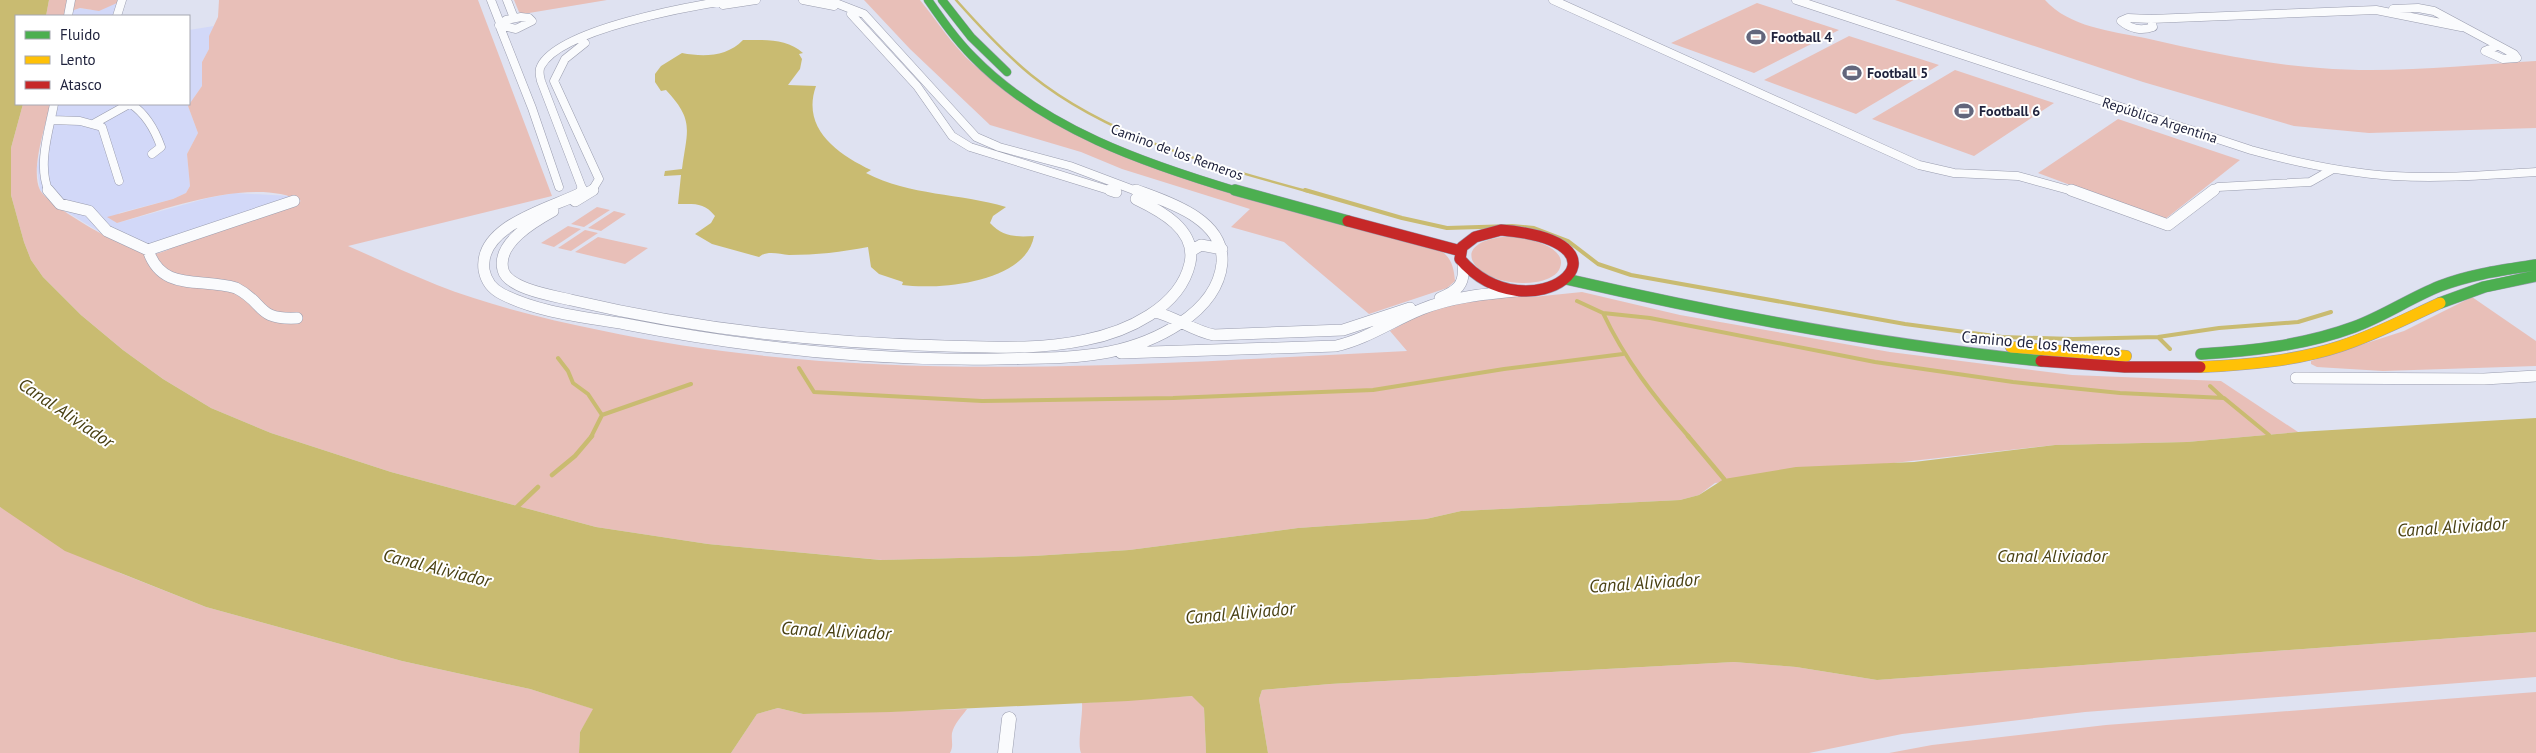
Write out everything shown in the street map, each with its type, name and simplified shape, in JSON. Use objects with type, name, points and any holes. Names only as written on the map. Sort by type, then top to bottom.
[{"type":"main road","name":"Camino de los Remeros","points":[[928,0],[958,40],[991,74],[1046,112],[1116,147],[1170,169],[1243,193],[1463,247]]},
{"type":"main road","points":[[942,0],[971,37],[993,60],[1020,82]]},
{"type":"main road","name":"Camino de los Remeros","points":[[1052,103],[1127,142],[1206,171],[1463,247]]},
{"type":"main road","points":[[1516,230],[1531,232],[1551,239],[1566,249],[1572,257],[1569,275],[1554,286],[1526,291],[1494,286],[1475,277],[1462,266],[1460,258],[1463,247],[1487,232],[1516,230]]},
{"type":"main road","name":"Camino de los Remeros","points":[[1569,275],[1885,331],[1993,346],[2083,354],[2134,356],[2213,354],[2285,345],[2320,338],[2384,315],[2426,292],[2493,272],[2536,265]]},
{"type":"main road","name":"Camino de los Remeros","points":[[1569,275],[1676,305],[1878,341],[2084,366],[2142,367],[2235,364],[2320,352],[2381,333],[2454,297],[2507,281],[2536,276]]},
{"type":"street","points":[[68,15],[71,0]]},
{"type":"street","points":[[117,15],[122,0]]},
{"type":"street","points":[[491,0],[559,187]]},
{"type":"street","points":[[507,0],[514,18]]},
{"type":"street","points":[[731,0],[626,22],[563,48],[543,63],[539,71],[541,80],[582,188],[580,192],[571,198],[535,211],[511,225],[496,238],[486,253],[483,265],[486,278],[492,287],[500,293],[587,318],[761,347],[860,355],[953,359],[1336,346],[1354,343],[1419,310],[1442,302],[1486,294],[1526,291]]},
{"type":"street","points":[[756,0],[636,23],[599,36],[575,50],[560,64],[554,81],[599,179],[594,190],[528,225],[510,242],[502,264],[504,273],[523,288],[638,316],[742,333],[898,346],[1033,347],[1086,340],[1118,330],[1155,312],[1176,292],[1187,276],[1190,251],[1187,239],[1168,216],[1136,199],[1060,173],[970,147],[959,141],[945,127],[917,86],[855,16],[838,7],[803,0]]},
{"type":"street","points":[[828,0],[864,14],[976,138],[999,147],[1070,166],[1184,208],[1198,217],[1214,234],[1222,249],[1224,263],[1214,291],[1183,322],[1127,348],[1095,354]]},
{"type":"street","points":[[1553,0],[1902,158],[1954,173],[2018,176],[2074,191],[2168,225],[2218,187],[2310,182],[2333,169]]},
{"type":"street","name":"República Argentina","points":[[1796,0],[2251,150],[2333,169],[2419,178],[2536,172]]},
{"type":"street","points":[[2151,19],[2376,10],[2420,4],[2435,8],[2462,27],[2497,46]]},
{"type":"street","points":[[2376,10],[2462,27]]},
{"type":"street","points":[[526,17],[532,21],[518,28],[500,25],[514,18],[526,17]]},
{"type":"street","points":[[563,48],[575,50]]},
{"type":"street","points":[[543,63],[560,64]]},
{"type":"street","points":[[54,105],[43,167],[45,188],[60,204],[81,207],[92,212],[98,223],[109,232],[148,250],[294,201]]},
{"type":"street","points":[[95,123],[128,105]]},
{"type":"street","points":[[131,105],[154,128],[162,147],[152,154]]},
{"type":"street","points":[[52,120],[95,123],[102,127],[119,181]]},
{"type":"street","points":[[1187,239],[1199,241],[1214,234]]},
{"type":"street","points":[[1190,251],[1198,246],[1207,245],[1222,249]]},
{"type":"street","points":[[148,250],[154,265],[161,273],[173,278],[238,288],[251,299],[264,315],[280,320],[297,318]]},
{"type":"street","points":[[1155,312],[1171,315],[1196,330],[1214,335],[1343,330],[1450,294],[1460,287],[1465,278],[1462,266]]},
{"type":"street","points":[[1118,330],[1120,342],[1127,348],[1139,352]]},
{"type":"street","points":[[2296,378],[2484,379],[2536,376]]},
{"type":"street","points":[[1006,753],[1009,718]]},
{"type":"shaded area","points":[[49,0],[119,0],[117,3],[99,11],[80,8],[65,13],[65,15],[46,15]]},
{"type":"shaded area","points":[[219,0],[478,0],[552,196],[348,246],[426,280],[476,299],[537,316],[599,330],[699,348],[799,359],[900,365],[1002,367],[1103,365],[1407,351],[1390,331],[1425,312],[1449,304],[1510,296],[1533,297],[1582,292],[1680,315],[1890,352],[2072,375],[2221,381],[2298,432],[2187,442],[2055,445],[1715,483],[1699,495],[1680,500],[1461,511],[1426,519],[1298,528],[1129,550],[1033,556],[882,560],[708,544],[596,527],[391,472],[271,433],[211,408],[163,379],[123,350],[81,315],[43,277],[31,260],[11,195],[11,148],[23,105],[50,105],[38,159],[37,181],[40,190],[59,207],[93,229],[144,253],[154,254],[162,252],[186,241],[301,201],[282,194],[259,192],[235,193],[184,203],[117,223],[107,217],[173,199],[186,193],[190,186],[187,154],[198,133],[188,106],[202,86],[202,62],[209,49],[209,36],[218,17]]},
{"type":"shaded area","points":[[514,0],[607,0],[523,14],[519,12]]},
{"type":"shaded area","points":[[864,0],[920,0],[952,41],[973,64],[1023,103],[1077,134],[1135,160],[1195,182],[1257,201],[1441,251],[1452,264],[1455,281],[1447,288],[1369,314],[1284,242],[1231,227],[1250,209],[1122,169],[1081,152],[990,125],[910,49]]},
{"type":"shaded area","points":[[1895,0],[2045,0],[2066,16],[2091,27],[2232,56],[2298,66],[2374,70],[2536,61],[2536,128],[2369,133],[2294,126],[2143,82]]},
{"type":"shaded area","points":[[117,3],[113,15],[65,15],[65,13],[80,8],[91,10]]},
{"type":"shaded area","name":"Football 4","points":[[1757,3],[1839,30],[1754,73],[1671,43]]},
{"type":"shaded area","points":[[214,26],[209,36],[209,49],[202,62],[202,86],[190,103],[190,30]]},
{"type":"shaded area","name":"Football 5","points":[[1849,36],[1939,65],[1856,114],[1764,80]]},
{"type":"shaded area","name":"Football 6","points":[[1955,70],[2054,103],[1974,156],[1872,119]]},
{"type":"shaded area","points":[[50,105],[189,105],[198,133],[187,154],[190,186],[186,193],[173,199],[119,213],[117,223],[208,198],[234,193],[291,196],[302,201],[179,244],[156,254],[147,254],[116,242],[57,206],[40,190],[37,167]]},
{"type":"shaded area","points":[[2118,119],[2240,160],[2164,220],[2038,173]]},
{"type":"shaded area","points":[[597,207],[610,210],[584,227],[571,224]]},
{"type":"shaded area","points":[[614,211],[626,214],[601,231],[588,228]]},
{"type":"shaded area","points":[[568,226],[581,229],[554,247],[541,243]]},
{"type":"shaded area","points":[[585,230],[598,233],[571,251],[558,248]]},
{"type":"shaded area","points":[[1513,236],[1545,245],[1553,250],[1559,255],[1561,262],[1559,270],[1552,277],[1542,281],[1515,283],[1498,279],[1483,272],[1474,264],[1471,255],[1476,246],[1490,239]]},
{"type":"shaded area","points":[[598,237],[648,248],[625,264],[575,252]]},
{"type":"shaded area","points":[[2472,297],[2536,341],[2536,366],[2383,371],[2317,367],[2311,364],[2311,361],[2404,331]]},
{"type":"shaded area","points":[[0,507],[120,573],[206,607],[402,661],[530,689],[594,709],[580,732],[579,753],[0,753]]},
{"type":"shaded area","points":[[2536,632],[2536,677],[2085,712],[1902,734],[1809,753],[1268,753],[1259,699],[1262,690],[1330,684],[1734,662],[1796,667],[1877,680]]},
{"type":"shaded area","points":[[2536,692],[2536,753],[1889,753],[1932,745],[2106,725]]},
{"type":"shaded area","points":[[1193,696],[1204,708],[1206,753],[1081,753],[1082,703]]},
{"type":"shaded area","points":[[778,708],[803,714],[967,709],[953,730],[950,753],[731,753],[757,714]]},
{"type":"water","name":"Canal Aliviador","points":[[0,0],[49,0],[46,15],[15,15],[15,105],[23,105],[11,148],[11,195],[31,260],[43,277],[81,315],[123,350],[163,379],[211,408],[271,433],[391,472],[596,527],[708,544],[881,560],[1033,556],[1129,550],[1298,528],[1426,519],[1461,511],[1680,500],[1699,495],[1724,479],[1796,467],[1914,462],[2055,445],[2187,442],[2298,432],[2536,418],[2536,632],[1877,680],[1796,667],[1734,662],[1330,684],[1262,690],[1259,699],[1268,753],[1206,753],[1204,708],[1192,696],[1128,701],[891,712],[803,714],[778,708],[757,714],[731,753],[579,753],[580,732],[593,709],[530,689],[402,661],[206,607],[65,551],[0,507]]},
{"type":"water","points":[[743,40],[782,42],[797,48],[803,53],[799,54],[802,59],[800,69],[788,85],[816,86],[813,115],[818,127],[825,138],[846,156],[871,170],[866,173],[900,186],[989,202],[1006,207],[993,216],[990,223],[1005,234],[1034,236],[1028,252],[1015,264],[998,273],[978,280],[937,286],[918,286],[902,285],[903,282],[879,274],[871,267],[868,247],[839,252],[809,254],[769,253],[759,257],[712,244],[695,234],[711,223],[715,216],[703,206],[678,204],[681,175],[664,176],[665,171],[682,169],[687,126],[685,118],[675,101],[666,90],[661,91],[655,82],[655,74],[661,66],[682,53],[706,55],[722,53],[737,46]]},
{"type":"waterway","points":[[956,0],[992,39],[1031,75],[1061,97],[1094,116],[1164,147],[1237,172],[1310,192]]},
{"type":"waterway","points":[[1305,190],[1402,218],[1447,228],[1512,226],[1534,228],[1568,241],[1598,264],[1631,275],[1905,324],[2002,337],[2073,339],[2158,337]]},
{"type":"waterway","points":[[1577,301],[1603,313]]},
{"type":"waterway","points":[[2158,337],[2219,328],[2298,322],[2331,312]]},
{"type":"waterway","points":[[1603,313],[1650,318],[1875,362],[2013,382],[2120,393],[2223,398]]},
{"type":"waterway","points":[[1603,313],[1631,363],[1664,408],[1689,437]]},
{"type":"waterway","points":[[2158,337],[2170,349]]},
{"type":"waterway","points":[[799,368],[814,392],[982,401],[1173,398],[1373,390],[1504,369],[1623,354]]},
{"type":"waterway","points":[[558,358],[568,371],[573,383],[588,394],[602,415]]},
{"type":"waterway","points":[[602,415],[691,384]]},
{"type":"waterway","points":[[2210,386],[2223,398]]},
{"type":"waterway","points":[[2223,398],[2269,435]]},
{"type":"waterway","points":[[591,437],[602,415]]},
{"type":"waterway","points":[[552,475],[575,456],[592,436]]},
{"type":"waterway","points":[[1688,436],[1724,479]]},
{"type":"waterway","points":[[517,507],[538,487]]},
{"type":"traffic: fast","points":[[928,0],[973,58],[1021,96],[1063,123],[1108,145],[1154,164],[1251,195],[1348,221]]},
{"type":"traffic: fast","points":[[942,0],[971,37],[1007,72]]},
{"type":"traffic: fast","points":[[2201,354],[2259,349],[2317,338],[2363,323],[2439,286],[2466,278],[2536,265]]},
{"type":"traffic: fast","points":[[2440,303],[2484,287],[2536,276]]},
{"type":"traffic: fast","points":[[1566,279],[1802,329],[1921,347],[2041,361]]},
{"type":"traffic: slow","points":[[2200,367],[2270,362],[2322,352],[2365,338],[2440,303]]},
{"type":"traffic: slow","points":[[2011,347],[2126,356]]},
{"type":"traffic: jam","points":[[1348,221],[1461,251]]},
{"type":"traffic: jam","points":[[1501,230],[1521,232],[1546,238],[1568,249],[1574,257],[1572,273],[1567,279],[1555,286],[1541,290],[1525,291],[1510,289],[1481,278],[1460,259],[1462,247],[1475,237],[1501,230]]},
{"type":"traffic: jam","points":[[2041,361],[2125,367],[2200,367]]},
{"type":"place","name":"Football 4","points":[[1756,37]]},
{"type":"place","name":"Football 5","points":[[1852,73]]},
{"type":"place","name":"Football 6","points":[[1964,111]]}]
